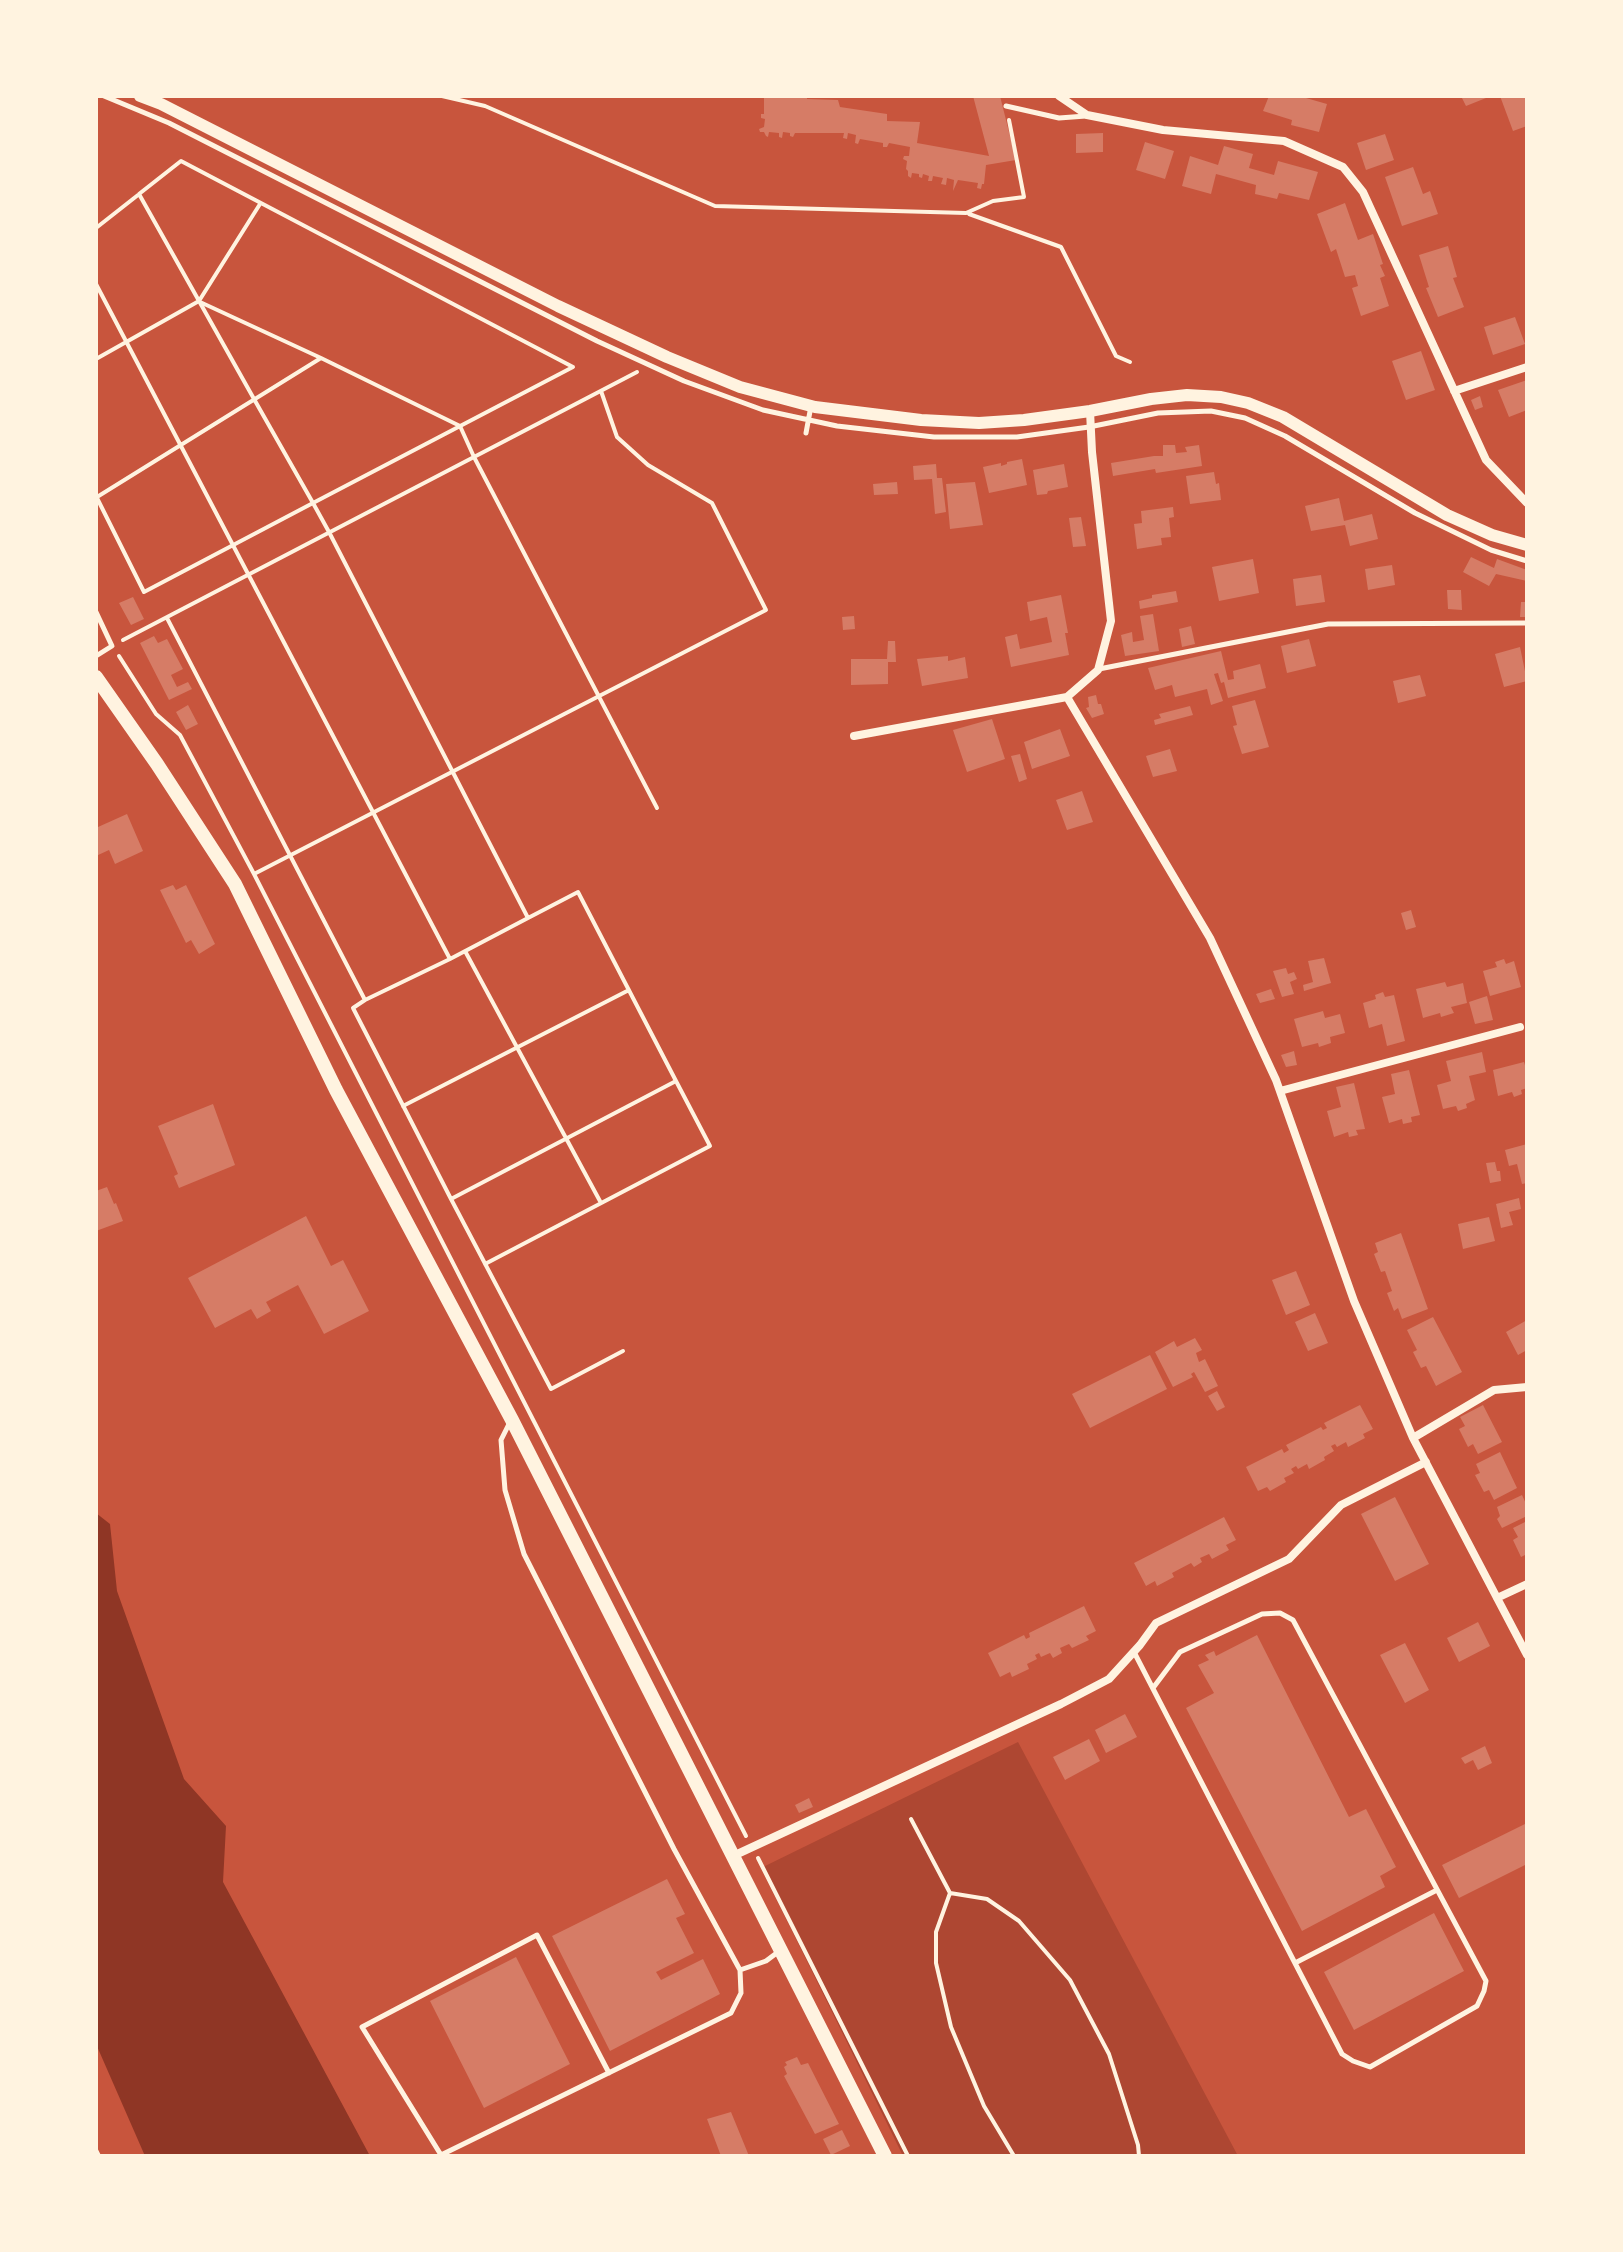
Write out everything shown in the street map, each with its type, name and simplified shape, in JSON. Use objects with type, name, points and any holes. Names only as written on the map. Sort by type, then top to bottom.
[{"type":"main road","points":[[96,677],[235,884],[336,1090],[512,1420],[885,2156]]},
{"type":"street","points":[[140,96],[558,306],[740,387],[811,406],[921,420],[979,423],[1090,411],[1187,395],[1221,397],[1248,403],[1283,417],[1447,515],[1492,535],[1527,545]]},
{"type":"street","points":[[1059,96],[1087,115],[1163,130],[1284,141],[1343,167],[1363,192],[1486,460],[1527,503]]},
{"type":"street","points":[[1454,391],[1527,367]]},
{"type":"street","points":[[854,736],[1067,697],[1098,670],[1111,621],[1089,427],[1090,411]]},
{"type":"street","points":[[1067,697],[1210,938],[1280,1091],[1354,1301],[1413,1438],[1527,1655]]},
{"type":"street","points":[[1280,1091],[1520,1027]]},
{"type":"street","points":[[1413,1438],[1494,1390],[1527,1387]]},
{"type":"street","points":[[733,1856],[1109,1679],[1156,1623],[1289,1559],[1341,1505],[1426,1462]]},
{"type":"street","points":[[1497,1598],[1527,1584]]},
{"type":"lane","points":[[104,96],[169,123],[597,341],[684,381],[763,410],[837,426],[934,437],[1017,437],[1158,413],[1211,411],[1245,418],[1285,436],[1415,513],[1491,550],[1527,561]]},
{"type":"lane","points":[[1006,106],[1059,118],[1087,115]]},
{"type":"lane","points":[[806,433],[811,406]]},
{"type":"lane","points":[[96,612],[112,646],[96,656]]},
{"type":"lane","points":[[1098,670],[1328,624],[1527,623]]},
{"type":"lane","points":[[512,1420],[501,1440],[505,1490],[524,1554],[674,1849],[740,1970],[741,1993],[731,2013],[609,2073],[441,2155],[362,2027],[537,1935],[609,2073]]},
{"type":"lane","points":[[1134,1652],[1342,2054],[1370,2067],[1477,2006],[1486,1981],[1293,1620],[1280,1613],[1262,1614],[1180,1652],[1153,1688]]},
{"type":"lane","points":[[1295,1963],[1437,1890]]},
{"type":"lane","points":[[740,1970],[766,1961],[781,1950]]},
{"type":"path","points":[[442,96],[485,106],[715,206],[966,213],[1061,247],[1116,356],[1130,362]]},
{"type":"path","points":[[966,213],[993,201],[1024,197],[1006,106]]},
{"type":"path","points":[[96,228],[181,161],[573,367],[144,592],[96,497],[321,358]]},
{"type":"path","points":[[139,194],[329,532],[528,918]]},
{"type":"path","points":[[96,359],[199,301],[261,203]]},
{"type":"path","points":[[96,284],[450,959]]},
{"type":"path","points":[[199,301],[460,426],[657,808]]},
{"type":"path","points":[[112,646],[667,357]]},
{"type":"path","points":[[235,884],[766,610],[712,503],[648,465],[617,437],[601,391]]},
{"type":"path","points":[[166,617],[365,1000]]},
{"type":"path","points":[[485,1264],[710,1146],[578,892],[353,1008],[451,1199],[485,1264],[551,1389],[623,1351]]},
{"type":"path","points":[[465,951],[601,1203]]},
{"type":"path","points":[[403,1106],[629,990]]},
{"type":"path","points":[[451,1199],[676,1081]]},
{"type":"path","points":[[911,1819],[950,1893],[936,1932],[936,1963],[951,2027],[984,2106],[1014,2156]]},
{"type":"path","points":[[950,1893],[987,1899],[1019,1921],[1070,1980],[1109,2054],[1139,2156]]},
{"type":"path","points":[[96,2150],[99,2156]]},
{"type":"shaded area","points":[[96,1513],[110,1524],[117,1591],[184,1779],[226,1826],[223,1882],[370,2156],[145,2156],[96,2044]]},
{"type":"shaded area","points":[[1018,1742],[1238,2156],[903,2156],[761,1868]]},
{"type":"building","points":[[764,96],[838,100],[840,107],[887,114],[887,121],[920,122],[917,143],[989,156],[973,96],[1000,96],[1016,160],[986,165],[981,189],[977,188],[978,183],[958,180],[953,191],[954,180],[947,178],[946,185],[941,184],[943,178],[933,176],[932,181],[928,181],[929,176],[923,174],[922,178],[912,173],[911,178],[908,176],[907,161],[903,159],[909,156],[910,147],[889,143],[883,147],[883,143],[860,139],[858,144],[855,143],[856,135],[848,133],[847,139],[843,138],[844,133],[795,133],[793,137],[783,132],[782,138],[779,133],[769,132],[766,136],[759,129],[764,127],[765,119],[761,118],[761,114],[764,114]]},
{"type":"building","points":[[1269,96],[1299,96],[1327,104],[1319,132],[1291,125],[1292,120],[1263,111]]},
{"type":"building","points":[[1461,96],[1491,96],[1466,106]]},
{"type":"building","points":[[1500,96],[1527,96],[1527,126],[1513,131]]},
{"type":"building","points":[[1103,133],[1103,152],[1076,153],[1076,134]]},
{"type":"building","points":[[1385,134],[1394,160],[1366,170],[1357,143]]},
{"type":"building","points":[[1145,142],[1174,151],[1165,179],[1136,170]]},
{"type":"building","points":[[1224,146],[1253,154],[1249,168],[1274,175],[1278,161],[1318,172],[1309,200],[1279,193],[1277,199],[1255,194],[1256,185],[1216,174],[1211,194],[1182,186],[1190,156],[1218,165]]},
{"type":"building","points":[[1413,167],[1423,194],[1430,191],[1438,214],[1402,226],[1385,177]]},
{"type":"building","points":[[1345,203],[1358,240],[1373,234],[1385,276],[1380,278],[1389,306],[1361,316],[1352,288],[1358,286],[1355,275],[1345,277],[1336,249],[1331,252],[1317,214]]},
{"type":"building","points":[[1448,246],[1457,277],[1453,278],[1464,307],[1438,317],[1426,288],[1429,287],[1419,255]]},
{"type":"building","points":[[1515,317],[1525,344],[1493,355],[1484,327]]},
{"type":"building","points":[[1421,351],[1435,390],[1406,400],[1392,361]]},
{"type":"building","points":[[1527,380],[1527,410],[1509,417],[1498,390]]},
{"type":"building","points":[[1480,396],[1483,407],[1475,410],[1471,400]]},
{"type":"building","points":[[1163,445],[1175,445],[1176,453],[1187,452],[1185,447],[1199,445],[1202,466],[1113,476],[1111,463],[1163,456]]},
{"type":"building","points":[[1022,459],[1027,485],[989,493],[983,467],[1001,463],[1001,466]]},
{"type":"building","points":[[936,464],[937,478],[942,478],[946,512],[935,514],[932,479],[914,480],[913,466]]},
{"type":"building","points":[[1064,464],[1068,487],[1037,495],[1033,470]]},
{"type":"building","points":[[1214,472],[1221,500],[1190,504],[1186,476]]},
{"type":"building","points":[[897,482],[898,494],[874,495],[873,484]]},
{"type":"building","points":[[975,482],[983,525],[950,529],[946,484]]},
{"type":"building","points":[[1339,498],[1344,521],[1372,514],[1378,539],[1350,546],[1345,525],[1311,531],[1305,506]]},
{"type":"building","points":[[1173,507],[1174,517],[1169,518],[1171,537],[1161,538],[1162,545],[1137,549],[1134,524],[1142,523],[1141,511]]},
{"type":"building","points":[[1081,517],[1086,546],[1073,547],[1069,518]]},
{"type":"building","points":[[1471,557],[1494,568],[1497,559],[1527,570],[1527,581],[1496,574],[1489,586],[1463,572]]},
{"type":"building","points":[[1253,559],[1259,593],[1219,601],[1212,567]]},
{"type":"building","points":[[1392,565],[1395,585],[1368,590],[1365,569]]},
{"type":"building","points":[[1321,575],[1325,602],[1296,606],[1293,579]]},
{"type":"building","points":[[1447,590],[1461,590],[1462,610],[1448,609]]},
{"type":"building","points":[[1176,591],[1178,602],[1140,609],[1139,601],[1152,598],[1152,595]]},
{"type":"building","points":[[1061,595],[1069,655],[1011,667],[1005,637],[1017,634],[1020,649],[1052,642],[1047,617],[1030,621],[1027,602]]},
{"type":"building","points":[[133,597],[144,619],[131,625],[119,603]]},
{"type":"building","points":[[1521,602],[1527,602],[1527,617],[1520,617]]},
{"type":"building","points":[[1153,614],[1159,651],[1125,656],[1121,635],[1132,632],[1133,642],[1144,640],[1140,616]]},
{"type":"building","points":[[854,616],[855,629],[843,630],[842,617]]},
{"type":"building","points":[[1191,626],[1195,644],[1182,647],[1179,629]]},
{"type":"building","points":[[154,636],[158,643],[167,639],[183,669],[171,675],[177,687],[188,682],[192,689],[169,700],[140,643]]},
{"type":"building","points":[[1309,639],[1316,666],[1287,673],[1281,646]]},
{"type":"building","points":[[888,641],[895,641],[896,662],[888,662],[888,684],[851,685],[851,659],[887,659]]},
{"type":"building","points":[[1520,647],[1527,681],[1504,687],[1495,654]]},
{"type":"building","points":[[1221,651],[1228,680],[1234,679],[1233,671],[1260,664],[1266,688],[1228,698],[1224,682],[1221,683],[1218,673],[1214,674],[1223,701],[1211,705],[1207,689],[1175,697],[1172,685],[1155,690],[1148,668]]},
{"type":"building","points":[[948,656],[948,661],[965,657],[968,678],[922,686],[917,659]]},
{"type":"building","points":[[1420,675],[1426,696],[1398,703],[1393,681]]},
{"type":"building","points":[[1096,695],[1104,714],[1092,718],[1086,708],[1089,707],[1088,697]]},
{"type":"building","points":[[1255,700],[1269,747],[1242,754],[1233,726],[1237,725],[1232,706]]},
{"type":"building","points":[[188,705],[198,724],[186,730],[176,712]]},
{"type":"building","points":[[1190,706],[1193,715],[1155,725],[1154,720],[1161,718],[1159,714]]},
{"type":"building","points":[[992,719],[1005,759],[967,772],[953,730]]},
{"type":"building","points":[[1060,729],[1070,756],[1032,769],[1024,742]]},
{"type":"building","points":[[1170,749],[1177,771],[1153,777],[1146,756]]},
{"type":"building","points":[[1020,754],[1027,779],[1019,782],[1011,756]]},
{"type":"building","points":[[1082,791],[1093,822],[1067,830],[1056,800]]},
{"type":"building","points":[[127,814],[143,851],[115,864],[109,850],[96,856],[96,822],[98,827]]},
{"type":"building","points":[[173,885],[176,890],[186,885],[215,944],[199,954],[191,940],[186,943],[160,890]]},
{"type":"building","points":[[1411,910],[1416,927],[1406,930],[1401,913]]},
{"type":"building","points":[[1324,958],[1331,983],[1304,991],[1303,985],[1313,982],[1308,961]]},
{"type":"building","points":[[1504,959],[1506,964],[1514,961],[1521,987],[1490,996],[1483,971],[1497,967],[1495,962]]},
{"type":"building","points":[[1286,968],[1288,974],[1294,972],[1297,979],[1290,982],[1294,994],[1282,997],[1273,971]]},
{"type":"building","points":[[1445,982],[1447,987],[1463,983],[1467,1003],[1451,1007],[1454,1013],[1423,1018],[1416,989]]},
{"type":"building","points":[[1271,989],[1275,999],[1260,1003],[1256,994]]},
{"type":"building","points":[[1383,992],[1385,997],[1394,995],[1405,1041],[1387,1046],[1382,1024],[1369,1028],[1363,1003],[1376,999],[1375,995]]},
{"type":"building","points":[[1487,996],[1493,1020],[1475,1024],[1469,1002]]},
{"type":"building","points":[[1323,1011],[1325,1018],[1340,1014],[1345,1033],[1330,1037],[1331,1043],[1319,1047],[1318,1043],[1302,1047],[1294,1019]]},
{"type":"building","points":[[1294,1051],[1297,1065],[1286,1067],[1281,1055]]},
{"type":"building","points":[[1482,1052],[1486,1072],[1469,1076],[1475,1100],[1458,1111],[1456,1106],[1443,1109],[1437,1085],[1451,1081],[1446,1061]]},
{"type":"building","points":[[1524,1062],[1527,1088],[1514,1097],[1512,1092],[1498,1096],[1493,1070]]},
{"type":"building","points":[[1409,1070],[1420,1115],[1411,1117],[1412,1122],[1403,1124],[1402,1119],[1389,1123],[1382,1097],[1395,1094],[1391,1074]]},
{"type":"building","points":[[1354,1083],[1365,1129],[1356,1130],[1358,1135],[1349,1137],[1348,1132],[1334,1137],[1327,1111],[1341,1107],[1336,1087]]},
{"type":"building","points":[[213,1104],[235,1165],[179,1188],[174,1176],[178,1174],[158,1126]]},
{"type":"building","points":[[1527,1144],[1527,1183],[1522,1184],[1517,1164],[1509,1166],[1505,1150]]},
{"type":"building","points":[[1495,1162],[1501,1181],[1490,1183],[1486,1163]]},
{"type":"building","points":[[107,1187],[123,1221],[96,1231],[96,1191]]},
{"type":"building","points":[[1519,1198],[1521,1209],[1509,1212],[1513,1225],[1501,1228],[1496,1204]]},
{"type":"building","points":[[306,1216],[331,1266],[343,1260],[369,1311],[324,1334],[298,1285],[266,1302],[271,1311],[257,1319],[251,1309],[215,1328],[188,1278]]},
{"type":"building","points":[[1489,1217],[1495,1241],[1463,1249],[1458,1224]]},
{"type":"building","points":[[1401,1233],[1428,1309],[1402,1319],[1398,1308],[1394,1311],[1387,1293],[1392,1291],[1385,1271],[1381,1272],[1374,1254],[1378,1252],[1375,1243]]},
{"type":"building","points":[[1296,1271],[1310,1305],[1286,1315],[1272,1280]]},
{"type":"building","points":[[1315,1313],[1328,1343],[1308,1351],[1295,1322]]},
{"type":"building","points":[[1433,1317],[1462,1372],[1436,1386],[1426,1366],[1421,1368],[1413,1352],[1417,1350],[1407,1330]]},
{"type":"building","points":[[1527,1320],[1527,1350],[1518,1355],[1506,1332]]},
{"type":"building","points":[[1195,1338],[1202,1350],[1196,1353],[1199,1362],[1205,1359],[1218,1386],[1205,1392],[1194,1372],[1191,1374],[1193,1377],[1173,1387],[1155,1352],[1174,1341],[1177,1347]]},
{"type":"building","points":[[1150,1355],[1167,1389],[1090,1428],[1072,1394]]},
{"type":"building","points":[[1217,1391],[1225,1407],[1217,1411],[1208,1396]]},
{"type":"building","points":[[1360,1405],[1373,1429],[1363,1434],[1365,1438],[1348,1447],[1346,1442],[1337,1447],[1335,1444],[1331,1446],[1334,1451],[1324,1457],[1325,1460],[1309,1469],[1307,1464],[1298,1469],[1296,1466],[1291,1469],[1294,1473],[1284,1478],[1286,1482],[1270,1491],[1267,1487],[1258,1491],[1246,1467],[1282,1449],[1284,1453],[1289,1450],[1286,1445],[1321,1427],[1323,1430],[1327,1428],[1324,1423]]},
{"type":"building","points":[[1483,1405],[1502,1442],[1478,1454],[1473,1444],[1468,1447],[1459,1429],[1465,1426],[1460,1417]]},
{"type":"building","points":[[1500,1452],[1517,1488],[1494,1500],[1489,1490],[1484,1492],[1475,1475],[1480,1473],[1476,1464]]},
{"type":"building","points":[[1522,1495],[1527,1516],[1502,1528],[1497,1519],[1500,1516],[1497,1507]]},
{"type":"building","points":[[1395,1497],[1429,1564],[1395,1581],[1361,1514]]},
{"type":"building","points":[[1224,1517],[1236,1540],[1226,1545],[1229,1550],[1212,1559],[1209,1554],[1200,1558],[1202,1562],[1194,1567],[1191,1563],[1172,1573],[1174,1577],[1157,1586],[1155,1581],[1146,1586],[1134,1563]]},
{"type":"building","points":[[1527,1521],[1527,1554],[1521,1557],[1513,1540],[1518,1537],[1513,1528]]},
{"type":"building","points":[[1084,1606],[1096,1631],[1086,1636],[1089,1640],[1072,1648],[1069,1644],[1060,1648],[1062,1653],[1053,1658],[1050,1653],[1041,1657],[1039,1653],[1035,1655],[1037,1659],[1027,1664],[1029,1669],[1012,1677],[1010,1672],[1000,1677],[988,1653],[1024,1635],[1026,1639],[1030,1637],[1029,1633]]},
{"type":"building","points":[[1478,1622],[1490,1646],[1459,1662],[1447,1638]]},
{"type":"building","points":[[1257,1635],[1349,1817],[1366,1809],[1396,1867],[1380,1876],[1385,1887],[1302,1931],[1186,1708],[1214,1693],[1198,1665],[1209,1660],[1205,1655],[1214,1651],[1216,1656]]},
{"type":"building","points":[[1405,1643],[1429,1690],[1405,1703],[1380,1655]]},
{"type":"building","points":[[1125,1714],[1137,1737],[1106,1753],[1095,1730]]},
{"type":"building","points":[[1089,1739],[1100,1761],[1065,1780],[1053,1757]]},
{"type":"building","points":[[1485,1746],[1492,1763],[1478,1770],[1473,1760],[1465,1764],[1461,1758]]},
{"type":"building","points":[[809,1798],[813,1807],[799,1813],[795,1805]]},
{"type":"building","points":[[1527,1823],[1527,1864],[1459,1898],[1442,1865]]},
{"type":"building","points":[[667,1879],[685,1914],[676,1918],[694,1953],[656,1972],[661,1980],[703,1959],[720,1994],[610,2051],[552,1936]]},
{"type":"building","points":[[1434,1913],[1464,1971],[1354,2030],[1324,1972]]},
{"type":"building","points":[[516,1957],[570,2064],[484,2108],[430,2001]]},
{"type":"building","points":[[797,2057],[801,2065],[808,2063],[839,2124],[815,2134],[784,2076],[787,2074],[785,2062]]},
{"type":"building","points":[[731,2112],[749,2156],[721,2156],[707,2119]]},
{"type":"building","points":[[842,2130],[850,2146],[831,2155],[823,2139]]}]
